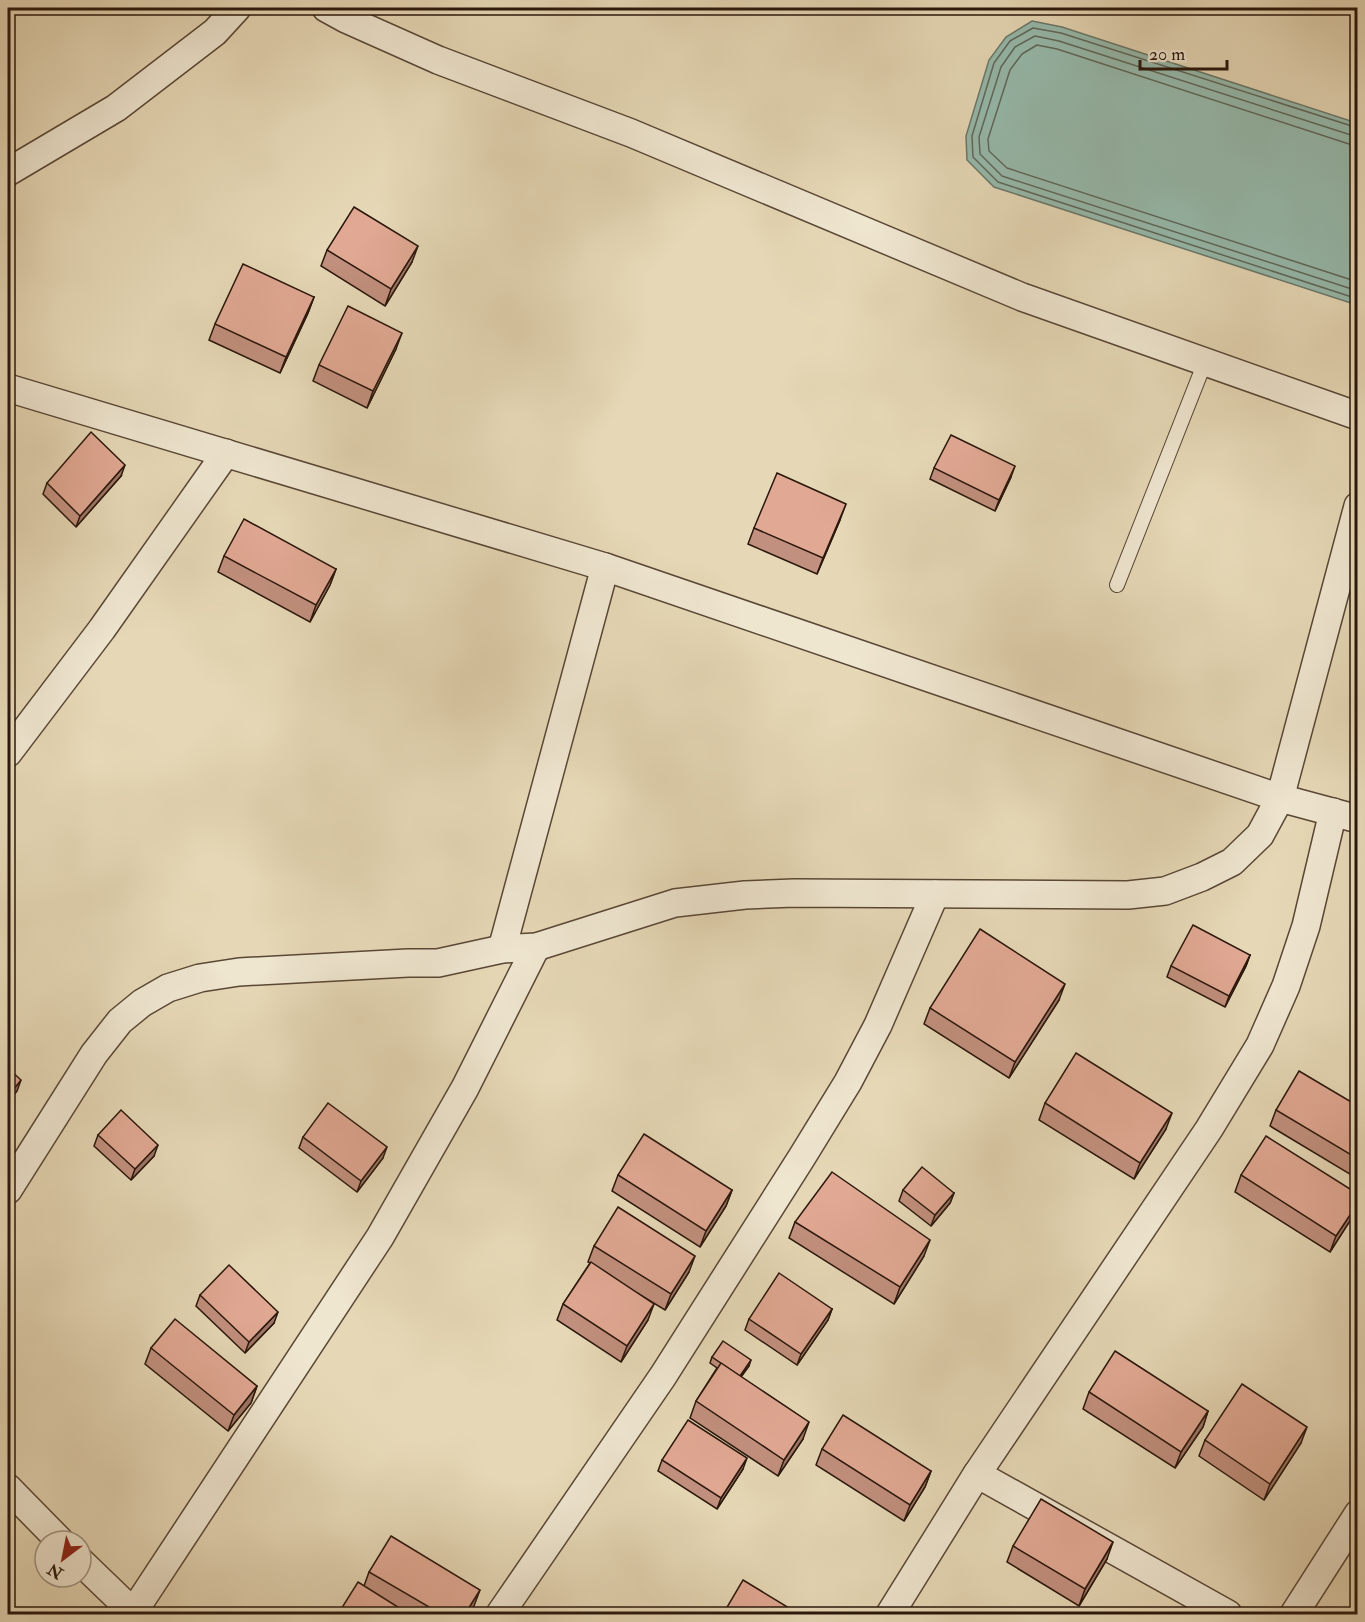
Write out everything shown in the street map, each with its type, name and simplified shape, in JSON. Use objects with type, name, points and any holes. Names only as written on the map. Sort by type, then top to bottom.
[{"type":"street","points":[[8,172],[116,108],[214,32],[237,8]]},
{"type":"street","points":[[326,8],[438,60],[631,133],[1022,297],[1358,416]]},
{"type":"street","points":[[11,395],[226,453],[605,567],[1280,798],[1345,815],[1286,986],[1260,1045],[1209,1129],[977,1473],[890,1614]]},
{"type":"street","points":[[8,753],[102,629],[226,453]]},
{"type":"street","points":[[8,1190],[94,1054],[120,1020],[142,1002],[168,988],[200,978],[239,972],[438,963],[502,949],[536,947],[675,903],[745,895],[795,893],[1128,895],[1165,891],[1202,877],[1232,862],[1260,835],[1280,798],[1358,506]]},
{"type":"street","points":[[502,949],[605,567]]},
{"type":"street","points":[[500,1614],[663,1376],[848,1082],[878,1025],[935,894]]},
{"type":"street","points":[[93,1574],[133,1614],[380,1237],[465,1088],[536,947]]},
{"type":"street","points":[[977,1473],[1228,1614]]},
{"type":"street","points":[[8,1488],[48,1529]]},
{"type":"street","points":[[1294,1614],[1358,1514]]},
{"type":"lane","points":[[1117,585],[1205,362]]},
{"type":"water","points":[[1032,21],[1062,27],[1357,123],[1357,305],[994,187],[967,160],[966,136],[989,60],[1006,37]]},
{"type":"building","points":[[354,207],[418,246],[391,289],[327,250]]},
{"type":"building","points":[[243,264],[314,297],[286,357],[215,324]]},
{"type":"building","points":[[348,306],[402,333],[373,391],[319,365]]},
{"type":"building","points":[[91,432],[125,465],[80,516],[47,483]]},
{"type":"building","points":[[951,435],[1015,466],[999,500],[934,468]]},
{"type":"building","points":[[777,473],[846,504],[823,558],[754,528]]},
{"type":"building","points":[[244,519],[336,569],[316,605],[224,556]]},
{"type":"building","points":[[1193,925],[1250,955],[1229,996],[1171,966]]},
{"type":"building","points":[[980,929],[1065,984],[1015,1062],[930,1008]]},
{"type":"building","points":[[1076,1053],[1172,1113],[1140,1163],[1045,1103]]},
{"type":"building","points":[[8,1068],[21,1080],[8,1096]]},
{"type":"building","points":[[1299,1071],[1358,1106],[1358,1159],[1276,1110]]},
{"type":"building","points":[[328,1103],[387,1147],[361,1181],[303,1137]]},
{"type":"building","points":[[121,1110],[158,1145],[135,1169],[98,1135]]},
{"type":"building","points":[[644,1134],[732,1190],[706,1231],[618,1175]]},
{"type":"building","points":[[1266,1136],[1358,1194],[1358,1203],[1336,1236],[1241,1175]]},
{"type":"building","points":[[922,1167],[954,1193],[935,1215],[903,1190]]},
{"type":"building","points":[[832,1172],[930,1240],[900,1287],[795,1222]]},
{"type":"building","points":[[618,1207],[695,1256],[671,1294],[594,1246]]},
{"type":"building","points":[[591,1262],[654,1304],[627,1346],[563,1304]]},
{"type":"building","points":[[229,1265],[278,1312],[249,1342],[200,1295]]},
{"type":"building","points":[[779,1273],[832,1309],[801,1354],[749,1319]]},
{"type":"building","points":[[175,1319],[257,1386],[234,1415],[151,1348]]},
{"type":"building","points":[[723,1341],[751,1360],[740,1376],[712,1357]]},
{"type":"building","points":[[1115,1351],[1208,1411],[1181,1452],[1089,1392]]},
{"type":"building","points":[[721,1363],[809,1422],[784,1460],[696,1401]]},
{"type":"building","points":[[1242,1384],[1307,1427],[1270,1484],[1205,1440]]},
{"type":"building","points":[[843,1415],[931,1471],[910,1505],[822,1449]]},
{"type":"building","points":[[688,1420],[747,1458],[721,1498],[662,1460]]},
{"type":"building","points":[[1041,1499],[1113,1542],[1085,1589],[1013,1546]]},
{"type":"building","points":[[391,1536],[480,1590],[465,1614],[441,1614],[369,1572]]},
{"type":"building","points":[[743,1580],[799,1614],[723,1614]]},
{"type":"building","points":[[358,1582],[409,1614],[338,1614]]}]
